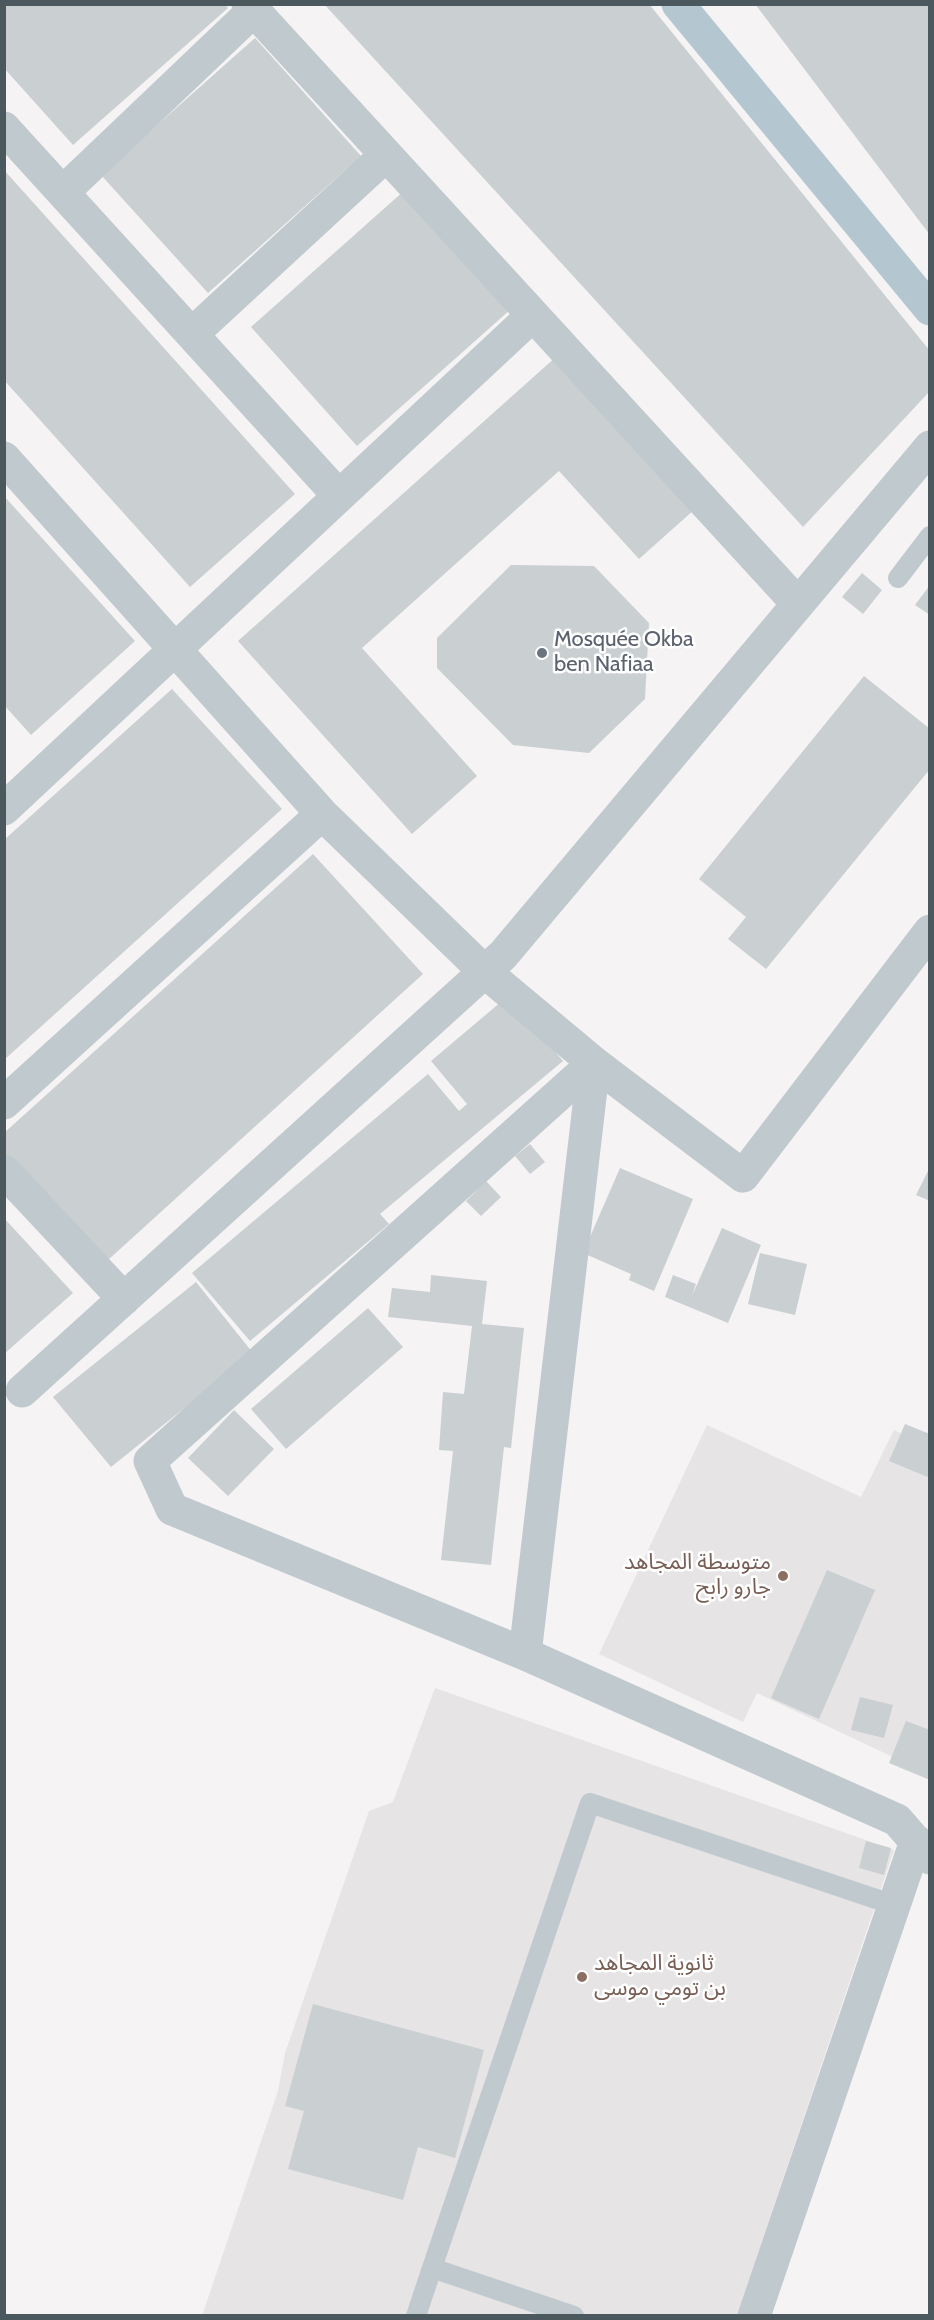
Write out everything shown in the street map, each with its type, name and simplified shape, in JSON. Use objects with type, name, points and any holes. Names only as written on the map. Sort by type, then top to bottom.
[{"type":"main road","points":[[678,4],[930,309]]},
{"type":"street","points":[[63,192],[251,8],[798,604]]},
{"type":"street","points":[[4,128],[339,496]]},
{"type":"street","points":[[192,334],[386,155]]},
{"type":"street","points":[[6,804],[533,315]]},
{"type":"street","points":[[22,1391],[503,955],[930,447]]},
{"type":"street","points":[[4,458],[322,814],[485,972],[594,1063],[743,1176],[930,931]]},
{"type":"street","points":[[4,1102],[322,814]]},
{"type":"street","points":[[594,1063],[150,1461],[172,1509],[525,1654],[897,1820],[922,1850],[894,1905],[754,2316]]},
{"type":"street","points":[[525,1654],[594,1063]]},
{"type":"street","points":[[4,1171],[124,1299]]},
{"type":"lane","points":[[898,578],[930,536]]},
{"type":"lane","points":[[416,2316],[590,1803],[894,1905]]},
{"type":"lane","points":[[432,2268],[574,2316]]},
{"type":"shaded area","name":"متوسطة المجاهد جارو رابح","points":[[707,1425],[861,1497],[894,1430],[929,1447],[929,1774],[757,1693],[743,1722],[599,1654]]},
{"type":"shaded area","name":"ثانوية المجاهد بن تومي موسى","points":[[435,1688],[894,1850],[737,2315],[202,2316],[278,2091],[285,2053],[369,1811],[393,1802]]},
{"type":"building","points":[[4,4],[225,4],[228,8],[73,145],[4,68]]},
{"type":"building","points":[[324,4],[649,4],[930,351],[930,391],[803,527]]},
{"type":"building","points":[[755,4],[930,4],[930,235]]},
{"type":"building","points":[[255,38],[361,156],[208,293],[101,175]]},
{"type":"building","points":[[4,170],[295,494],[190,587],[4,380]]},
{"type":"building","points":[[405,190],[511,309],[357,446],[251,327]]},
{"type":"building","points":[[557,356],[695,509],[639,559],[559,471],[362,648],[477,776],[412,834],[238,641]]},
{"type":"building","points":[[4,496],[135,641],[31,735],[4,705]]},
{"type":"building","name":"Mosquée Okba ben Nafiaa","points":[[511,565],[594,566],[649,623],[645,699],[589,753],[513,745],[437,668],[437,638]]},
{"type":"building","points":[[862,573],[882,590],[863,614],[842,597]]},
{"type":"building","points":[[930,585],[930,615],[915,605]]},
{"type":"building","points":[[864,676],[930,729],[930,769],[766,969],[728,939],[746,917],[699,879]]},
{"type":"building","points":[[172,689],[282,809],[4,1060],[4,840]]},
{"type":"building","points":[[313,854],[423,974],[97,1270],[4,1169],[4,1133]]},
{"type":"building","points":[[508,996],[563,1061],[380,1214],[389,1224],[250,1341],[192,1273],[428,1074],[459,1111],[467,1104],[431,1061]]},
{"type":"building","points":[[530,1144],[545,1162],[530,1174],[515,1156]]},
{"type":"building","points":[[930,1167],[930,1201],[916,1195]]},
{"type":"building","points":[[620,1168],[693,1199],[654,1291],[629,1280],[631,1274],[583,1253]]},
{"type":"building","points":[[486,1181],[501,1197],[481,1216],[466,1201]]},
{"type":"building","points":[[4,1218],[73,1293],[4,1354]]},
{"type":"building","points":[[722,1228],[761,1245],[728,1323],[665,1297],[673,1275],[696,1284],[692,1296]]},
{"type":"building","points":[[760,1253],[807,1264],[795,1315],[748,1304]]},
{"type":"building","points":[[431,1275],[487,1281],[482,1324],[524,1328],[511,1448],[504,1447],[491,1565],[441,1560],[453,1451],[439,1450],[443,1392],[464,1394],[472,1326],[388,1317],[392,1288],[430,1292]]},
{"type":"building","points":[[196,1282],[253,1353],[111,1467],[53,1397]]},
{"type":"building","points":[[368,1308],[403,1347],[286,1449],[251,1409]]},
{"type":"building","points":[[234,1410],[274,1449],[228,1496],[188,1458]]},
{"type":"building","points":[[905,1424],[930,1434],[930,1478],[889,1461]]},
{"type":"building","points":[[827,1570],[875,1590],[819,1719],[771,1698]]},
{"type":"building","points":[[860,1697],[893,1705],[884,1738],[851,1730]]},
{"type":"building","points":[[906,1721],[930,1730],[930,1780],[889,1763]]},
{"type":"building","points":[[866,1841],[891,1848],[884,1875],[859,1868]]},
{"type":"building","points":[[313,2004],[484,2050],[455,2158],[418,2147],[403,2200],[288,2169],[304,2111],[285,2106]]},
{"type":"place","name":"Mosquée Okba ben Nafiaa","points":[[542,653]]},
{"type":"place","name":"متوسطة المجاهد جارو رابح","points":[[783,1576]]},
{"type":"place","name":"ثانوية المجاهد بن تومي موسى","points":[[582,1977]]}]
